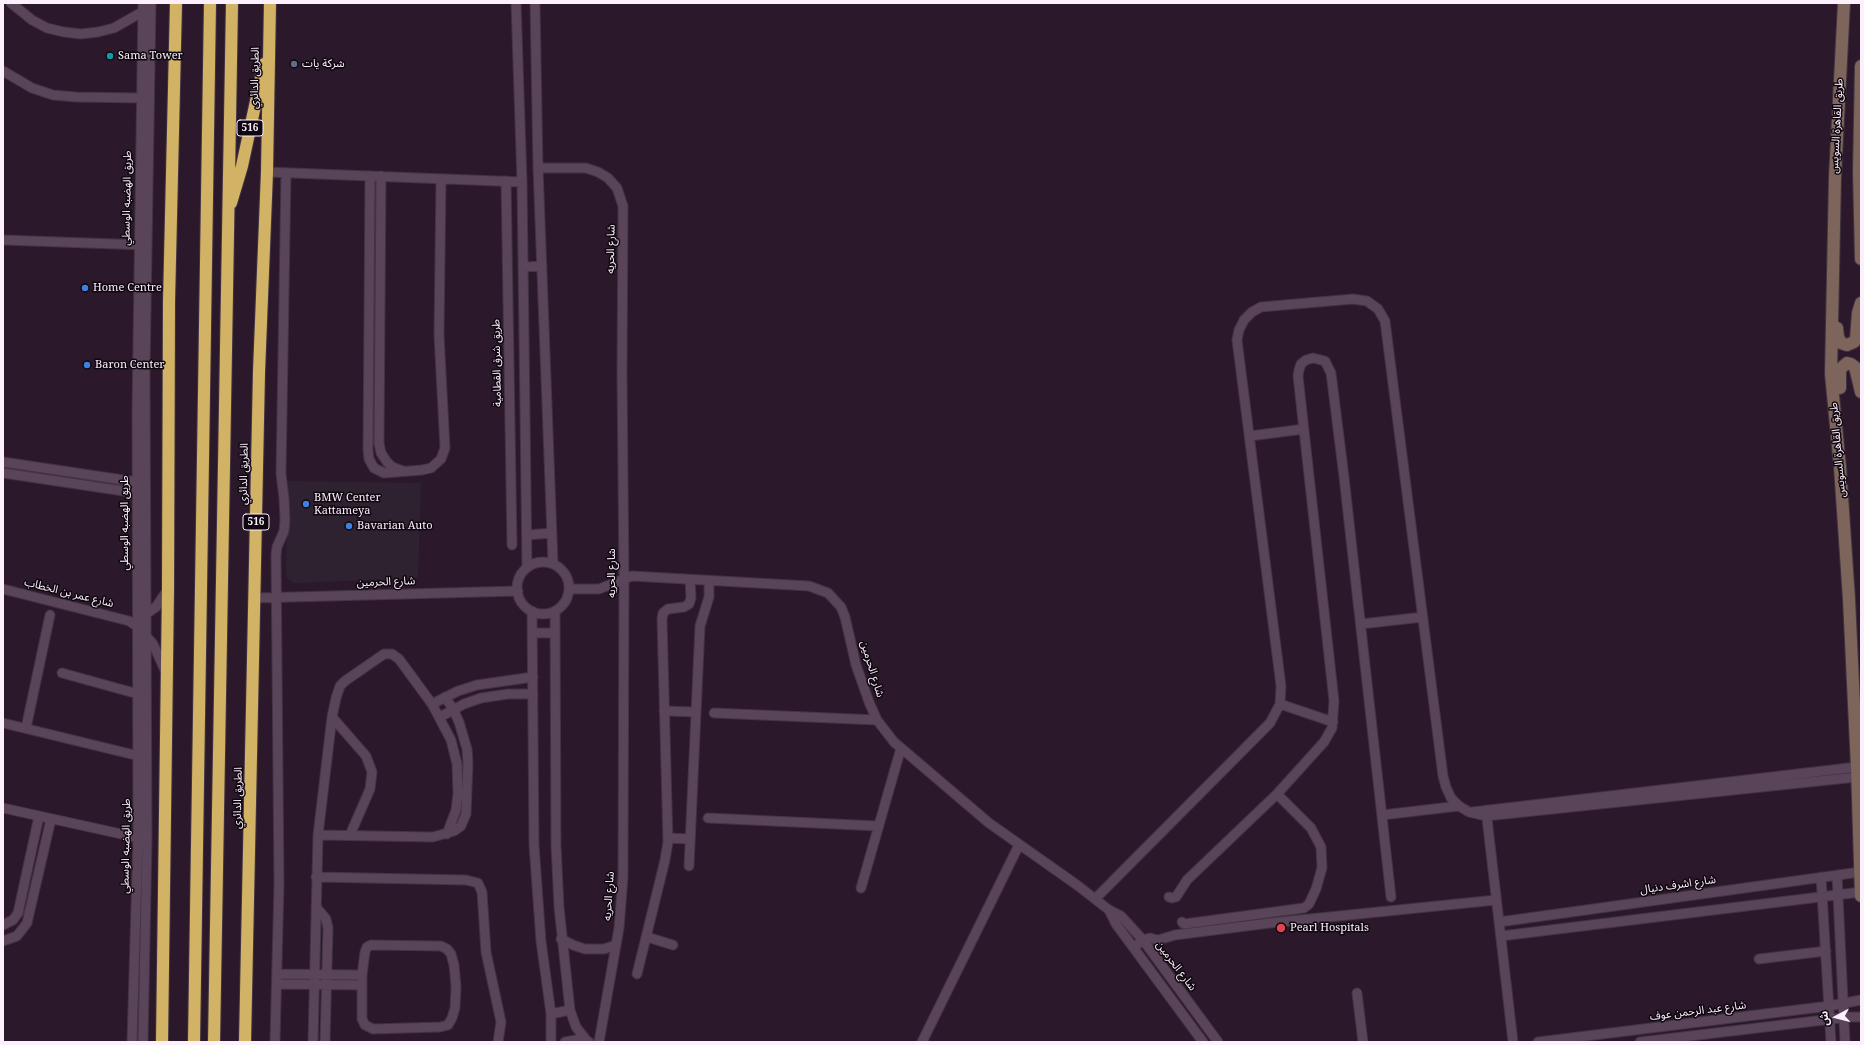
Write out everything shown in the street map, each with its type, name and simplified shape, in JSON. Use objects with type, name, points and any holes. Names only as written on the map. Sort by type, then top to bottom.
[{"type":"highway","points":[[162,1042],[168,588],[169,302],[176,3]]},
{"type":"highway","points":[[194,1042],[210,3]]},
{"type":"highway","name":"الطريق الدائري","points":[[214,1042],[232,3]]},
{"type":"highway","name":"الطريق الدائري","points":[[245,1042],[259,372],[267,172],[270,3]]},
{"type":"highway","name":"516","points":[[228,214],[242,166],[269,42]]},
{"type":"main road","name":"طريق القاهرة السويس","points":[[1844,3],[1835,177],[1831,374],[1836,421],[1849,599],[1861,896]]},
{"type":"main road","name":"طريق القاهرة السويس","points":[[1861,66],[1861,259]]},
{"type":"main road","points":[[1832,303],[1837,320],[1838,340],[1840,343],[1847,346],[1856,339],[1857,320],[1861,303]]},
{"type":"main road","points":[[1836,421],[1840,403],[1839,373],[1843,365],[1847,363],[1855,367],[1861,392]]},
{"type":"street","points":[[11,3],[32,20],[47,28],[81,34],[114,28],[143,8]]},
{"type":"street","name":"طريق الهضبه الوسطي","points":[[143,1042],[143,839],[147,614],[142,98],[151,3]]},
{"type":"street","points":[[516,3],[522,182],[528,567]]},
{"type":"street","points":[[535,3],[538,168],[553,563]]},
{"type":"street","name":"طريق الهضبه الوسطي","points":[[132,1042],[143,839],[135,622],[146,59],[143,8]]},
{"type":"street","points":[[3,71],[32,88],[53,95],[76,97],[142,98]]},
{"type":"street","name":"شارع الحريه","points":[[538,168],[586,168],[598,172],[613,183],[622,200],[624,578],[623,877],[616,945],[600,1042]]},
{"type":"street","points":[[267,172],[522,182]]},
{"type":"street","points":[[276,1042],[279,884],[276,550],[284,530],[285,520],[281,474],[286,173]]},
{"type":"street","points":[[370,176],[368,454],[374,468],[384,473],[431,468],[441,459],[445,448],[439,335],[441,179]]},
{"type":"street","points":[[381,176],[379,448],[384,458],[392,467],[404,471]]},
{"type":"street","name":"طريق شرق القطامية","points":[[506,181],[512,545]]},
{"type":"street","points":[[3,240],[143,245]]},
{"type":"street","points":[[369,241],[380,241]]},
{"type":"street","points":[[523,267],[542,266]]},
{"type":"street","points":[[1095,899],[1270,723],[1280,704],[1281,686],[1237,340],[1239,330],[1244,320],[1252,312],[1261,307],[1353,298],[1367,301],[1378,309],[1386,321],[1443,776],[1451,798],[1459,806],[1469,812],[1486,813],[1857,772]]},
{"type":"street","points":[[368,329],[379,330]]},
{"type":"street","points":[[1169,897],[1176,897],[1187,880],[1277,794],[1329,736],[1333,722],[1334,701],[1298,370],[1306,360],[1319,358],[1325,361],[1331,373],[1391,897]]},
{"type":"street","points":[[1250,436],[1304,429]]},
{"type":"street","points":[[367,432],[378,432]]},
{"type":"street","points":[[137,482],[6,463],[5,473],[137,493]]},
{"type":"street","points":[[61,482],[62,471]]},
{"type":"street","points":[[527,535],[552,534]]},
{"type":"street","points":[[540,562],[553,563],[565,574],[569,589],[565,602],[555,611],[548,613],[532,611],[522,603],[518,591],[519,578],[528,567],[540,562]]},
{"type":"street","name":"شارع الحرمين","points":[[569,589],[599,589],[632,576],[810,586],[828,593],[838,604],[845,617],[858,671],[877,720],[901,748],[989,823],[1109,910],[1120,916],[1143,940],[1218,1042]]},
{"type":"street","points":[[637,974],[667,854],[668,838],[662,616],[668,609],[684,607],[689,604],[691,598],[690,580]]},
{"type":"street","points":[[689,866],[700,626],[709,597],[709,580]]},
{"type":"street","points":[[166,680],[160,656],[147,636],[135,622],[160,603],[168,588]]},
{"type":"street","name":"شارع عمر بن الخطاب","points":[[3,589],[135,622]]},
{"type":"street","name":"شارع الحرمين","points":[[255,598],[518,591]]},
{"type":"street","points":[[532,611],[536,877],[541,941],[551,1014],[550,1042]]},
{"type":"street","points":[[555,611],[556,845],[561,939],[570,1010],[576,1027],[588,1042]]},
{"type":"street","points":[[26,728],[50,615]]},
{"type":"street","points":[[1360,624],[1423,617]]},
{"type":"street","points":[[532,633],[555,633]]},
{"type":"street","points":[[313,1042],[318,834],[332,717],[340,686],[345,681],[386,654],[392,654],[399,659],[432,704],[451,740],[458,777],[457,806],[447,834]]},
{"type":"street","points":[[62,673],[138,694]]},
{"type":"street","points":[[432,704],[458,691],[487,682],[533,677]]},
{"type":"street","points":[[440,717],[472,700],[508,694],[533,694]]},
{"type":"street","points":[[318,834],[433,837],[447,834],[458,829],[466,818],[469,777],[467,749],[459,722],[445,697]]},
{"type":"street","points":[[1280,704],[1333,722]]},
{"type":"street","points":[[664,711],[696,712]]},
{"type":"street","points":[[714,713],[877,720]]},
{"type":"street","points":[[332,717],[366,756],[372,772],[370,789],[350,835]]},
{"type":"street","points":[[3,723],[139,756]]},
{"type":"street","points":[[861,888],[901,748]]},
{"type":"street","points":[[458,777],[469,777]]},
{"type":"street","points":[[1182,922],[1184,924],[1304,908],[1308,906],[1316,889],[1322,868],[1322,858],[1317,837],[1311,828],[1277,794]]},
{"type":"street","points":[[1382,815],[1459,806]]},
{"type":"street","points":[[3,808],[143,839]]},
{"type":"street","points":[[1486,813],[1513,1042]]},
{"type":"street","points":[[3,925],[13,920],[18,913],[39,816]]},
{"type":"street","points":[[708,818],[878,826]]},
{"type":"street","points":[[3,941],[17,936],[27,923],[51,819]]},
{"type":"street","points":[[668,838],[690,839]]},
{"type":"street","points":[[922,1042],[1019,845]]},
{"type":"street","name":"شارع اشرف دنيال","points":[[1499,922],[1860,872]]},
{"type":"street","points":[[1837,875],[1845,1042]]},
{"type":"street","points":[[316,877],[466,880],[478,883],[482,892],[486,952],[502,1022],[498,1042]]},
{"type":"street","points":[[1821,877],[1831,1042]]},
{"type":"street","points":[[1501,936],[1861,892]]},
{"type":"street","points":[[1134,947],[1143,940],[1150,938],[1158,940],[1170,936],[1270,923],[1496,900]]},
{"type":"street","points":[[316,907],[324,917],[327,924],[328,974],[325,1042]]},
{"type":"street","name":"شارع الحرمين","points":[[1109,910],[1116,924],[1142,957],[1203,1042]]},
{"type":"street","points":[[1269,912],[1270,923]]},
{"type":"street","points":[[1255,914],[1256,925]]},
{"type":"street","points":[[647,937],[672,945]]},
{"type":"street","points":[[561,939],[572,945],[585,949],[604,949],[616,945]]},
{"type":"street","points":[[1142,957],[1150,951],[1158,940]]},
{"type":"street","points":[[369,946],[444,947],[451,954],[456,976],[456,997],[452,1018],[448,1025],[440,1027],[370,1028],[365,1025],[362,1019],[362,985],[365,952],[369,946]]},
{"type":"street","points":[[1759,959],[1826,951]]},
{"type":"street","points":[[277,974],[362,975]]},
{"type":"street","points":[[277,984],[362,985]]},
{"type":"street","points":[[1357,993],[1363,1042]]},
{"type":"street","name":"شارع عبد الرحمن عوف","points":[[1538,1042],[1829,1006],[1861,1000]]},
{"type":"street","points":[[551,1014],[570,1010]]},
{"type":"street","points":[[1640,1042],[1830,1019],[1861,1017]]},
{"type":"street","points":[[565,1042],[576,1040],[588,1042]]},
{"type":"shaded area","points":[[287,481],[421,483],[418,578],[294,583],[286,577]]},
{"type":"place","name":"Sama Tower","points":[[110,56]]},
{"type":"place","name":"شركة يات","points":[[294,64]]},
{"type":"place","name":"Home Centre","points":[[85,288]]},
{"type":"place","name":"Baron Center","points":[[87,365]]},
{"type":"place","name":"BMW Center Kattameya","points":[[306,504]]},
{"type":"place","name":"Bavarian Auto","points":[[349,526]]},
{"type":"place","name":"Pearl Hospitals","points":[[1281,928]]}]
